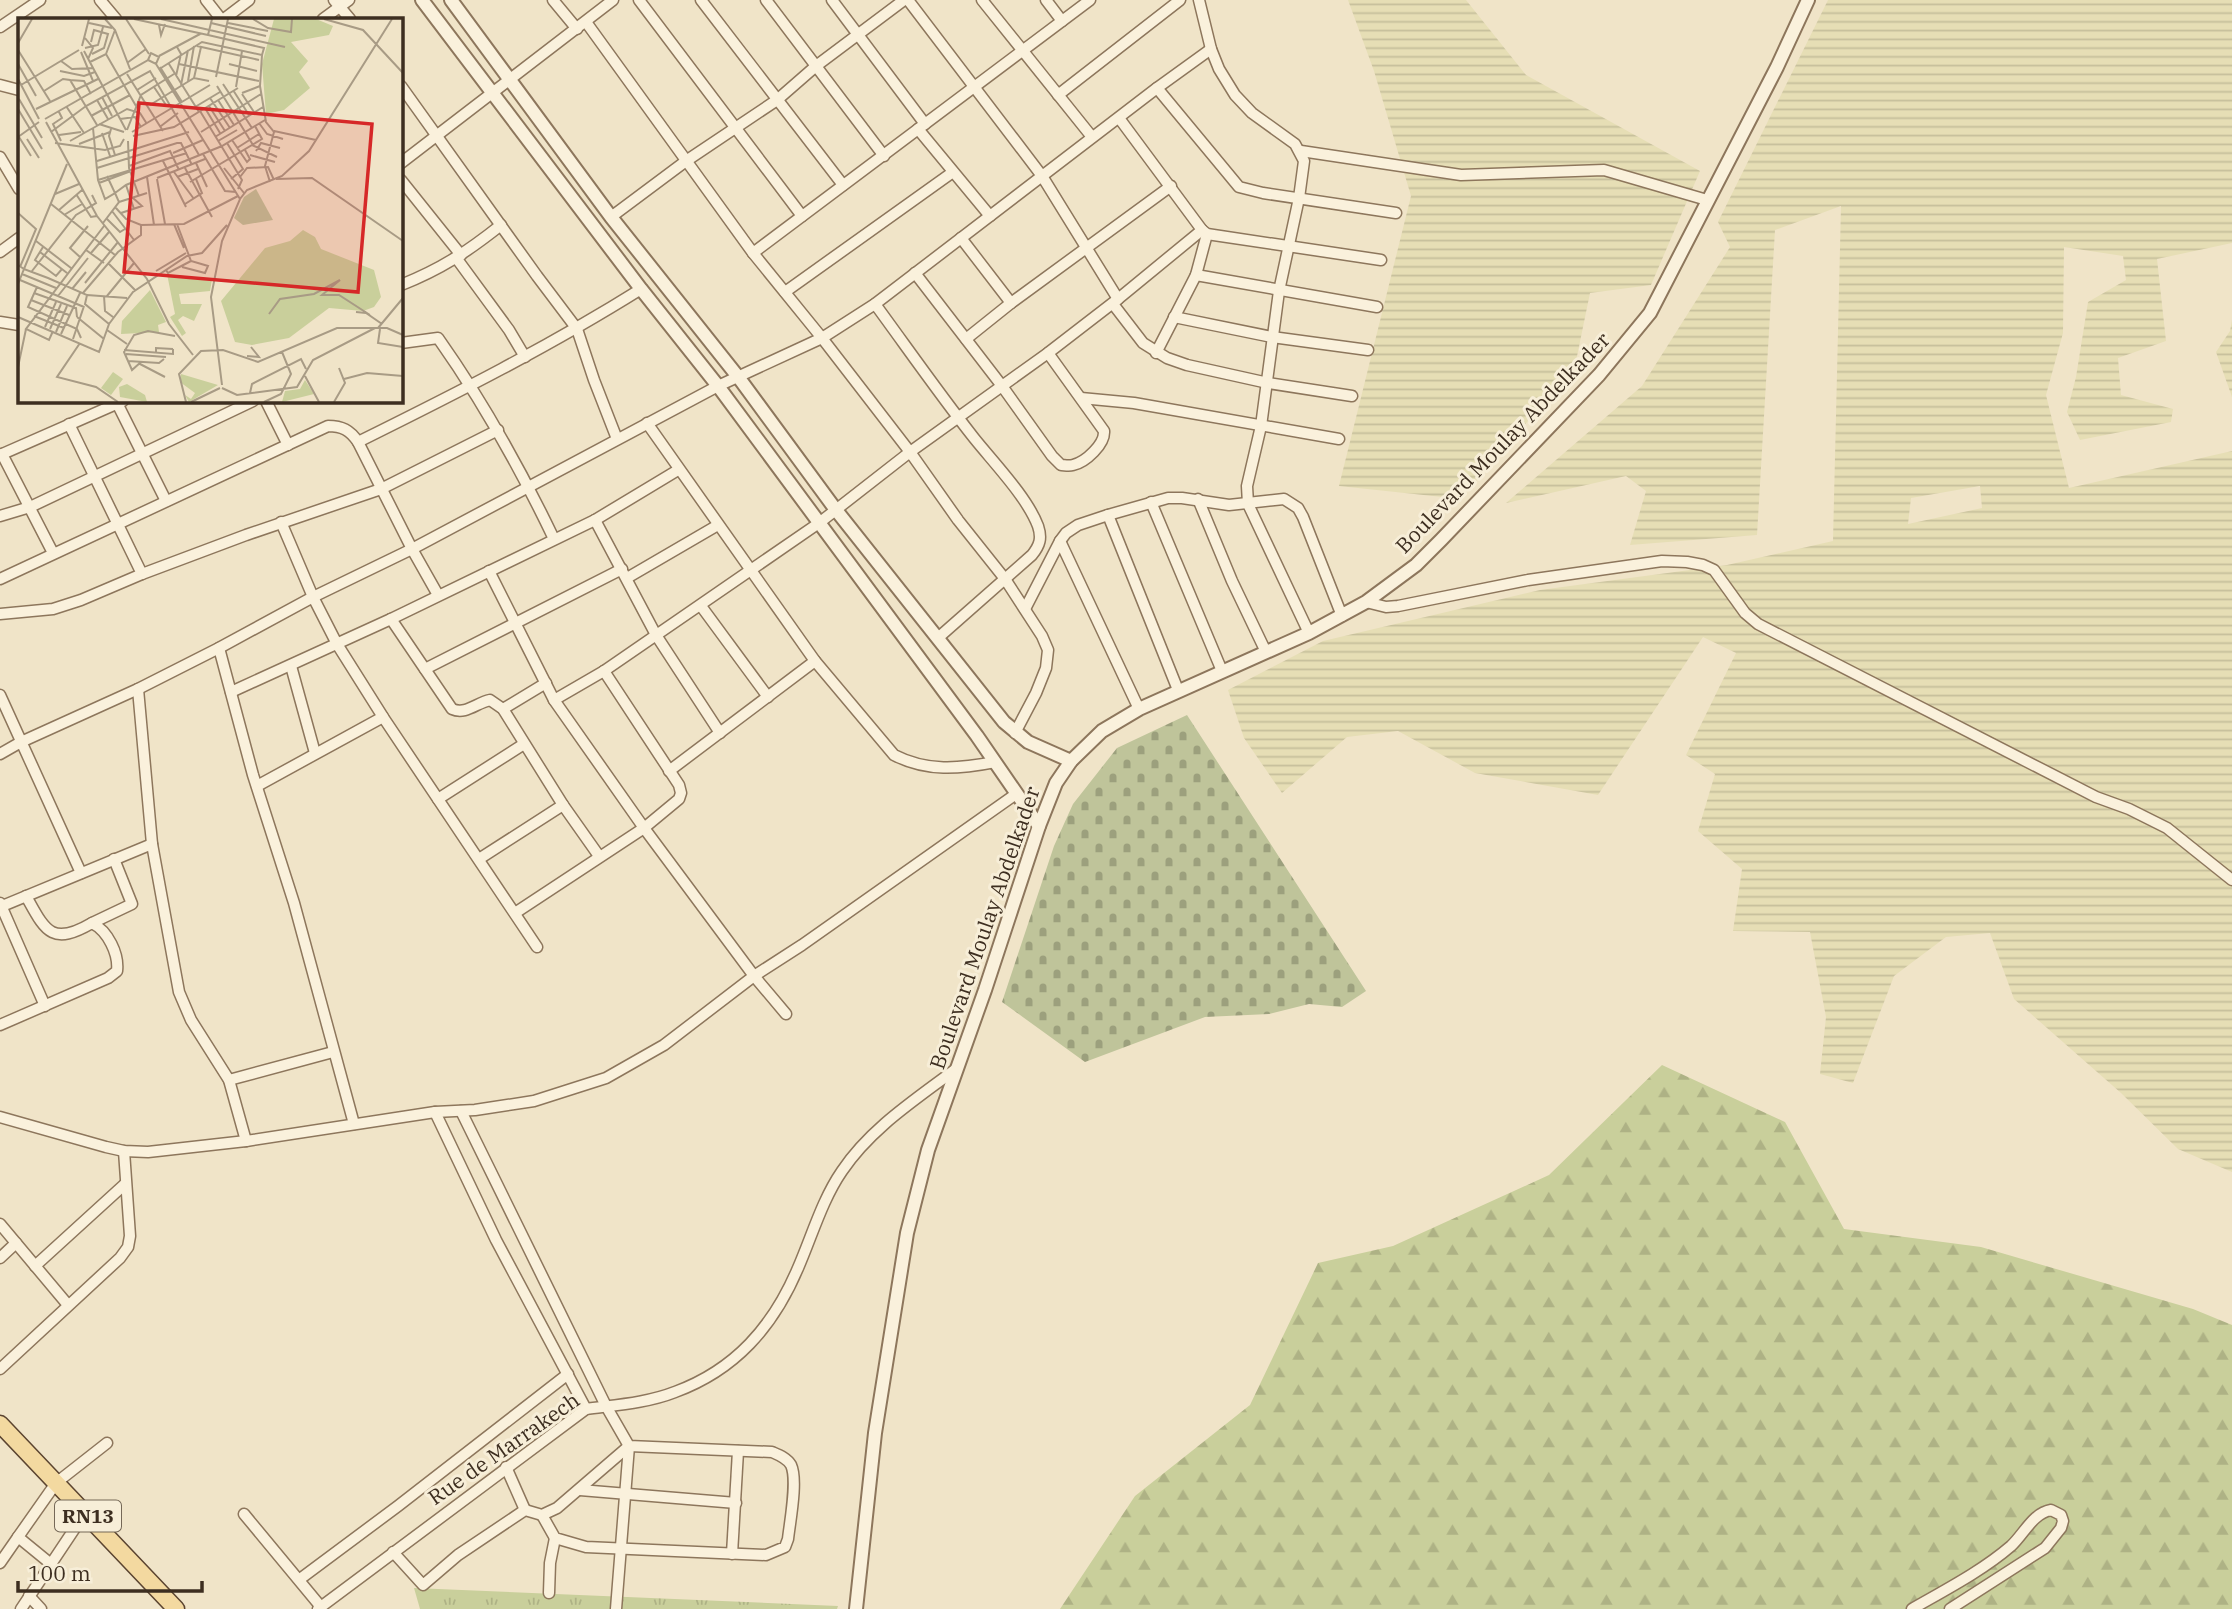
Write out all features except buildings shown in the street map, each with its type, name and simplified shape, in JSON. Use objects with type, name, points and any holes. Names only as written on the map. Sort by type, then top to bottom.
[{"type":"main road","name":"RN13","points":[[0,1424],[176,1609]]},
{"type":"street","points":[[0,27],[40,0]]},
{"type":"street","points":[[206,0],[221,18]]},
{"type":"street","points":[[223,18],[250,0]]},
{"type":"street","points":[[422,0],[640,289],[718,386],[995,762],[1039,826]]},
{"type":"street","points":[[450,0],[611,217],[738,378],[836,510],[1015,733],[1028,742],[1071,761]]},
{"type":"street","points":[[553,0],[582,26],[753,253],[910,452],[1025,609],[1048,650],[1046,667],[1036,693],[1015,733]]},
{"type":"street","points":[[402,162],[614,0]]},
{"type":"street","points":[[639,0],[802,216]]},
{"type":"street","points":[[701,0],[843,185]]},
{"type":"street","points":[[766,0],[884,156]]},
{"type":"street","points":[[832,0],[953,172],[990,216]]},
{"type":"street","points":[[611,217],[686,161],[777,100],[816,66],[906,0],[976,87],[1042,176],[1087,247],[1133,332],[1156,353],[1187,365],[1268,383],[1352,396]]},
{"type":"street","points":[[982,0],[1092,137]]},
{"type":"street","points":[[1046,0],[1062,22]]},
{"type":"street","points":[[753,253],[1090,0]]},
{"type":"street","points":[[1058,95],[1180,0]]},
{"type":"street","points":[[1199,0],[1211,49],[1219,69],[1235,95],[1252,113],[1295,144],[1304,160],[1299,198],[1279,291],[1261,426],[1247,486],[1248,501],[1309,633]]},
{"type":"street","name":"Boulevard Moulay Abdelkader","points":[[856,1609],[875,1433],[907,1233],[928,1150],[1056,783],[1071,761],[1102,731],[1178,690],[1342,616],[1416,565],[1599,375],[1650,313],[1777,67],[1808,0]]},
{"type":"street","points":[[107,2],[115,18]]},
{"type":"street","points":[[325,18],[341,2],[349,18]]},
{"type":"street","points":[[0,754],[138,690],[313,597],[412,549],[718,386],[822,338],[875,304],[1211,49]]},
{"type":"street","points":[[0,85],[18,90]]},
{"type":"street","points":[[402,87],[577,329],[617,439]]},
{"type":"street","points":[[1157,88],[1239,187],[1396,213]]},
{"type":"street","points":[[1119,118],[1204,232],[1381,260]]},
{"type":"street","points":[[1301,151],[1461,175],[1604,170],[1707,200]]},
{"type":"street","points":[[0,157],[18,187]]},
{"type":"street","points":[[785,292],[953,172]]},
{"type":"street","points":[[402,181],[459,257],[525,357]]},
{"type":"street","points":[[965,339],[1171,186]]},
{"type":"street","points":[[402,285],[437,270],[459,257],[501,225]]},
{"type":"street","points":[[1156,353],[1196,275],[1204,232]]},
{"type":"street","points":[[554,700],[604,671],[820,523],[910,452],[1048,354],[1204,232]]},
{"type":"street","points":[[961,238],[1011,303]]},
{"type":"street","points":[[0,252],[18,239]]},
{"type":"street","points":[[915,273],[1052,456],[1061,465],[1073,466],[1095,451],[1104,436],[1104,430],[1048,354]]},
{"type":"street","points":[[1196,275],[1377,307]]},
{"type":"street","points":[[358,442],[472,386],[577,329],[640,289]]},
{"type":"street","points":[[875,304],[1027,506],[1039,528],[1041,538],[1040,545],[1032,555],[939,637]]},
{"type":"street","points":[[1174,317],[1272,337],[1368,349]]},
{"type":"street","points":[[0,322],[18,325]]},
{"type":"street","points":[[402,342],[438,338],[472,386],[498,430],[554,539]]},
{"type":"street","points":[[1081,398],[1134,403],[1339,439]]},
{"type":"street","points":[[53,553],[1,454],[120,402],[166,501]]},
{"type":"street","points":[[0,516],[30,507],[251,402]]},
{"type":"street","points":[[266,402],[288,445]]},
{"type":"street","points":[[647,423],[815,661],[894,755],[927,767],[952,768],[995,762]]},
{"type":"street","points":[[69,424],[142,574]]},
{"type":"street","points":[[0,579],[328,426],[337,426],[348,430],[358,442],[438,596]]},
{"type":"street","points":[[0,614],[53,608],[81,600],[281,522],[381,489],[498,430]]},
{"type":"street","points":[[231,692],[391,619],[595,520],[678,470]]},
{"type":"street","points":[[1025,609],[1060,541],[1077,525],[1168,498],[1198,499],[1229,505],[1283,499],[1298,508],[1303,517],[1342,616]]},
{"type":"street","points":[[1198,499],[1232,581],[1266,652]]},
{"type":"street","points":[[1151,502],[1222,671]]},
{"type":"street","points":[[1108,515],[1178,690]]},
{"type":"street","points":[[595,520],[656,635],[720,733]]},
{"type":"street","points":[[281,522],[313,597],[337,644],[537,947]]},
{"type":"street","points":[[425,669],[718,525]]},
{"type":"street","points":[[1060,541],[1139,709]]},
{"type":"street","points":[[1366,602],[1386,607],[1398,606],[1528,580],[1662,561],[1703,565],[1714,570],[1745,613],[1758,624],[2096,797],[2151,819],[2192,846],[2232,880]]},
{"type":"street","points":[[489,571],[554,700],[644,828],[754,976],[786,1014]]},
{"type":"street","points":[[701,606],[768,697]]},
{"type":"street","points":[[391,619],[452,709],[458,712],[490,700],[503,709],[563,805],[599,856]]},
{"type":"street","points":[[219,649],[257,786],[294,903],[354,1124]]},
{"type":"street","points":[[669,771],[815,661]]},
{"type":"street","points":[[291,666],[315,753]]},
{"type":"street","points":[[515,913],[644,828],[678,799],[681,793],[679,785],[604,671]]},
{"type":"street","points":[[503,709],[546,683]]},
{"type":"street","points":[[138,690],[152,844],[178,992],[191,1020],[229,1080],[246,1141]]},
{"type":"street","points":[[0,695],[81,873]]},
{"type":"street","points":[[257,786],[383,716]]},
{"type":"street","points":[[438,799],[524,744]]},
{"type":"street","points":[[0,1117],[124,1151],[148,1152],[246,1141],[435,1111],[475,1111],[534,1101],[606,1078],[664,1045],[754,976],[1016,794]]},
{"type":"street","points":[[479,859],[563,805]]},
{"type":"street","points":[[45,1006],[0,905],[152,844]]},
{"type":"street","points":[[26,896],[47,930],[56,934],[65,934],[92,923],[132,904],[114,859]]},
{"type":"street","points":[[0,1025],[108,978],[117,971],[118,964],[106,935],[100,927],[92,923]]},
{"type":"street","points":[[229,1080],[333,1052]]},
{"type":"street","name":"Rue de Marrakech","points":[[320,1608],[586,1409],[673,1393],[707,1378],[729,1363],[758,1337],[781,1305],[839,1174],[862,1143],[956,1069]]},
{"type":"street","points":[[435,1111],[496,1240],[586,1409]]},
{"type":"street","points":[[461,1111],[606,1406],[629,1446],[616,1609]]},
{"type":"street","points":[[0,1369],[120,1258],[128,1247],[130,1237],[124,1151]]},
{"type":"street","points":[[36,1266],[125,1184]]},
{"type":"street","points":[[0,1224],[68,1305]]},
{"type":"street","points":[[0,1258],[16,1243]]},
{"type":"street","points":[[300,1579],[568,1374]]},
{"type":"street","points":[[0,1563],[56,1483],[107,1443]]},
{"type":"street","points":[[506,1468],[525,1510],[542,1515],[580,1490],[629,1446],[772,1452],[785,1458],[791,1465],[793,1479],[788,1539],[785,1548],[766,1555],[586,1547],[555,1538]]},
{"type":"street","points":[[732,1554],[738,1451]]},
{"type":"street","points":[[580,1490],[736,1503]]},
{"type":"street","points":[[393,1552],[423,1585],[458,1555],[525,1510]]},
{"type":"street","points":[[1912,1609],[2001,1555],[2039,1515],[2051,1510],[2061,1516],[2061,1528],[2045,1548],[1950,1609]]},
{"type":"street","points":[[21,1609],[85,1513]]},
{"type":"street","points":[[244,1514],[300,1579],[320,1608]]},
{"type":"street","points":[[542,1515],[555,1538],[550,1563],[549,1593]]},
{"type":"street","points":[[18,1537],[51,1564]]},
{"type":"street","points":[[29,1596],[41,1609]]},
{"type":"shaded area","points":[[1348,0],[1466,0],[1526,75],[1700,171],[1651,285],[1590,293],[1575,366],[1461,499],[1339,486],[1411,196],[1374,71]]},
{"type":"shaded area","points":[[1828,0],[2232,0],[2232,243],[2157,259],[2166,341],[2118,358],[2121,395],[2173,409],[2171,422],[2080,440],[2067,412],[2076,377],[2088,302],[2126,280],[2123,256],[2064,247],[2063,333],[2046,395],[2069,488],[2232,451],[2232,1172],[2178,1149],[2121,1093],[2014,999],[1990,933],[1946,937],[1894,976],[1853,1083],[1820,1074],[1826,1017],[1810,932],[1733,931],[1742,869],[1698,831],[1715,774],[1686,755],[1736,653],[1703,637],[1598,795],[1475,773],[1398,731],[1347,737],[1282,793],[1244,738],[1228,690],[1323,641],[1540,590],[1727,565],[1833,541],[1841,206],[1775,230],[1757,535],[1630,545],[1646,491],[1626,476],[1506,503],[1642,386],[1730,247],[1718,222]],"holes":[[[1980,486],[1982,508],[1908,524],[1911,498]]]},
{"type":"shaded area","points":[[2232,320],[2232,397],[2216,352],[2230,331]]},
{"type":"green space","points":[[1187,715],[1366,991],[1342,1007],[1309,1004],[1269,1014],[1205,1017],[1085,1062],[1002,1002],[1054,846],[1073,804],[1117,748]]},
{"type":"green space","points":[[1662,1065],[1785,1122],[1844,1229],[1981,1247],[2193,1309],[2232,1325],[2232,1609],[1060,1609],[1135,1496],[1250,1405],[1318,1263],[1393,1246],[1549,1175]]},
{"type":"green space","points":[[414,1588],[838,1606],[837,1609],[420,1609]]}]
